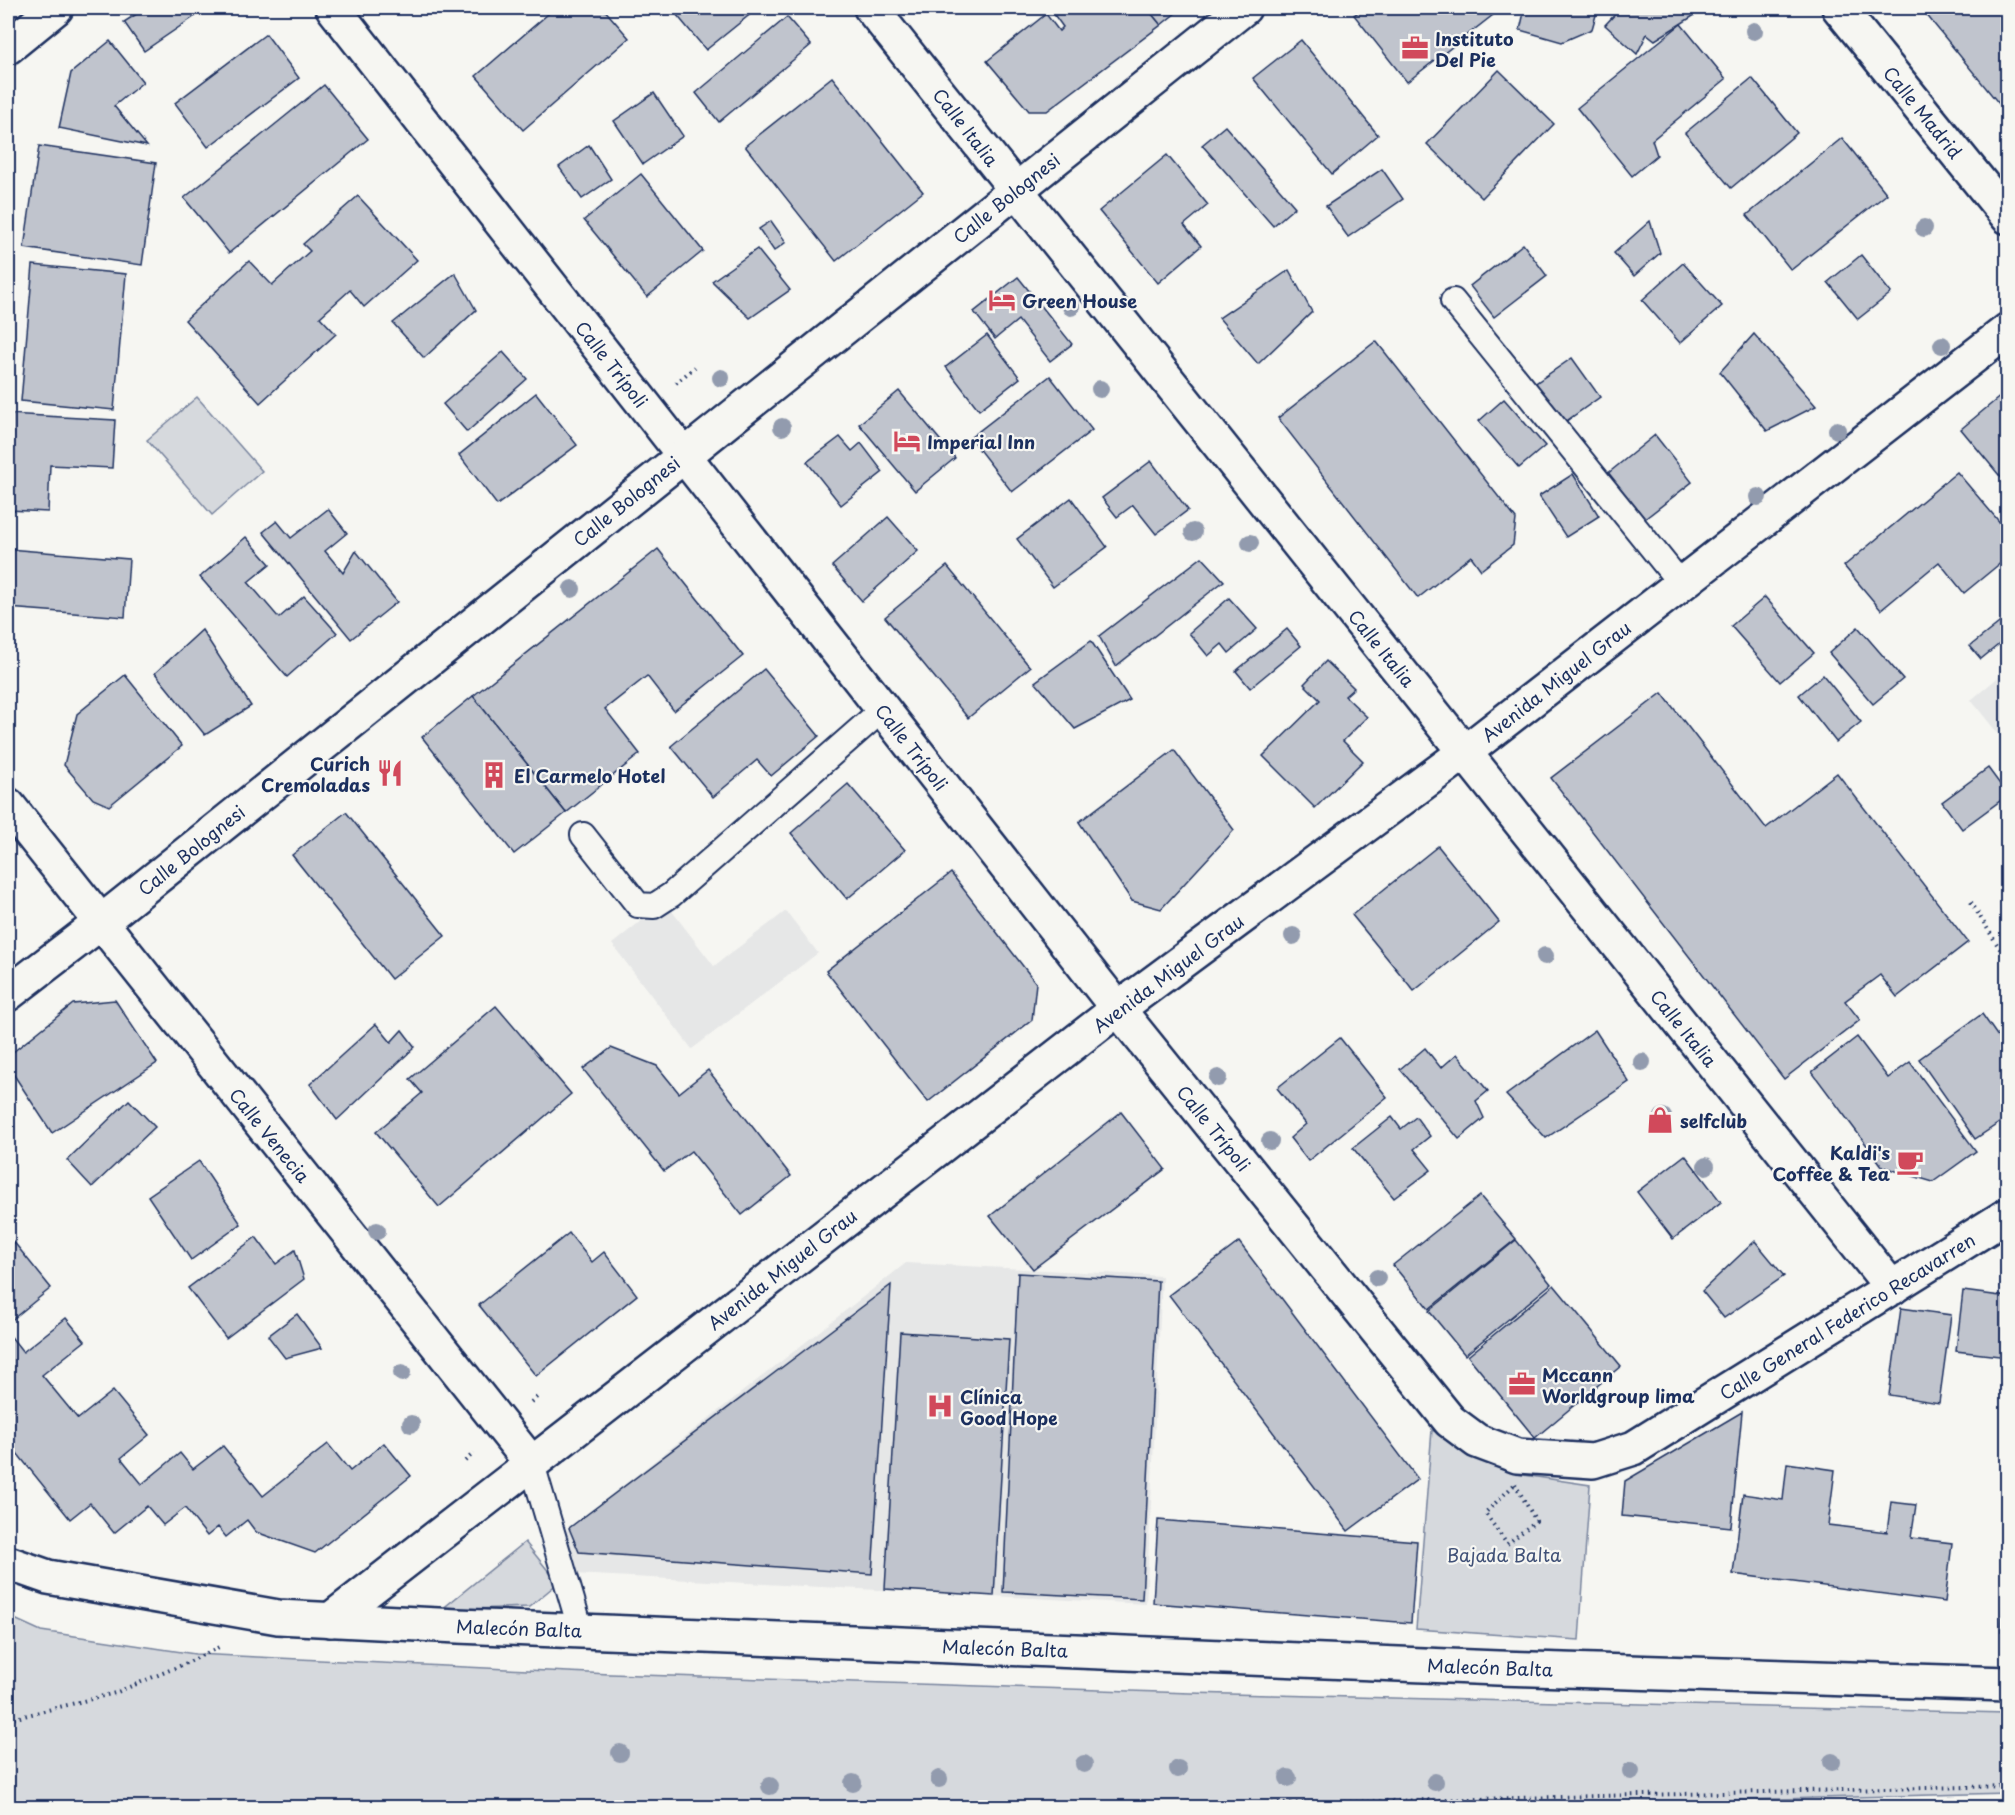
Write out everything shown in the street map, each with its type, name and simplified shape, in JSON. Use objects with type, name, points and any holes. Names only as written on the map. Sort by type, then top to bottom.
[{"type":"street","points":[[8,46],[56,8]]},
{"type":"street","name":"Calle Trípoli","points":[[333,8],[1118,1009],[1450,1421],[1516,1470]]},
{"type":"street","name":"Calle Italia","points":[[871,8],[1892,1288]]},
{"type":"street","name":"Calle Bolognesi","points":[[8,994],[1244,8]]},
{"type":"street","name":"Calle Madrid","points":[[1839,8],[2007,217]]},
{"type":"street","name":"Avenida Miguel Grau","points":[[330,1620],[1118,1009],[1465,752],[2007,330]]},
{"type":"street","name":"Calle Venecia","points":[[8,805],[532,1464]]},
{"type":"street","name":"Calle General Federico Recavarren","points":[[1516,1470],[1593,1461],[1634,1448],[2007,1215]]},
{"type":"street","name":"Malecón Balta","points":[[8,1563],[48,1577],[278,1617],[1498,1668],[2007,1684]]},
{"type":"lane","points":[[1453,301],[1681,584]]},
{"type":"lane","points":[[583,835],[638,905],[654,906],[671,895],[883,710]]},
{"type":"lane","points":[[532,1464],[581,1631]]},
{"type":"path","points":[[1971,902],[2007,962]]},
{"type":"path","points":[[1516,1470],[1536,1521],[1507,1544],[1485,1513],[1516,1470]]},
{"type":"path","points":[[8,1720],[115,1693],[189,1662],[278,1617]]},
{"type":"path","points":[[1110,1808],[2007,1786]]},
{"type":"shaded area","points":[[2007,670],[2007,745],[1971,700]]},
{"type":"shaded area","points":[[665,902],[714,966],[786,911],[818,953],[692,1049],[612,944]]},
{"type":"shaded area","name":"Clínica Good Hope","points":[[906,1263],[1162,1276],[1146,1604],[574,1574],[558,1537]]},
{"type":"green space","points":[[197,397],[262,471],[212,515],[147,440]]},
{"type":"green space","name":"Bajada Balta","points":[[1432,1430],[1517,1474],[1590,1485],[1579,1640],[1416,1629]]},
{"type":"green space","points":[[525,1542],[558,1583],[529,1607],[441,1610]]},
{"type":"green space","points":[[8,1616],[41,1631],[195,1654],[610,1674],[1190,1693],[2007,1713],[2007,1793],[1440,1808],[8,1807]]},
{"type":"building","points":[[146,8],[207,8],[144,51],[124,22]]},
{"type":"building","points":[[555,8],[603,8],[629,38],[523,130],[476,76]]},
{"type":"building","points":[[671,8],[758,8],[706,50]]},
{"type":"building","points":[[1147,8],[1161,25],[1047,111],[1029,111],[987,61],[1046,14],[1059,31],[1063,27],[1050,9]]},
{"type":"building","points":[[1147,8],[1182,8],[1161,25]]},
{"type":"building","name":"Instituto Del Pie","points":[[1364,8],[1502,8],[1407,82],[1354,15]]},
{"type":"building","points":[[1525,8],[1598,8],[1592,29],[1562,42],[1520,30]]},
{"type":"building","points":[[1621,8],[1706,8],[1655,40],[1647,34],[1637,54],[1605,25]]},
{"type":"building","points":[[1921,8],[2008,8],[2008,115]]},
{"type":"building","points":[[787,17],[811,45],[719,122],[696,93]]},
{"type":"building","points":[[1681,24],[1726,79],[1652,140],[1657,155],[1632,176],[1577,108]]},
{"type":"building","points":[[266,34],[299,78],[208,147],[175,103]]},
{"type":"building","points":[[1301,40],[1378,135],[1332,174],[1253,78]]},
{"type":"building","points":[[110,41],[143,82],[114,106],[147,146],[59,128],[71,73]]},
{"type":"building","points":[[1499,70],[1554,124],[1482,198],[1427,144]]},
{"type":"building","points":[[832,77],[923,192],[836,261],[745,146]]},
{"type":"building","points":[[1752,78],[1797,133],[1731,188],[1685,133]]},
{"type":"building","points":[[324,85],[368,139],[229,253],[184,198]]},
{"type":"building","points":[[654,93],[683,136],[643,164],[614,121]]},
{"type":"building","points":[[1225,126],[1295,207],[1273,226],[1202,145]]},
{"type":"building","points":[[1842,138],[1887,194],[1791,270],[1747,215]]},
{"type":"building","points":[[589,145],[611,179],[582,199],[559,167]]},
{"type":"building","points":[[39,146],[156,163],[142,265],[24,248]]},
{"type":"building","points":[[1167,155],[1208,205],[1184,225],[1201,246],[1158,283],[1099,211]]},
{"type":"building","points":[[1382,169],[1403,199],[1348,237],[1326,206]]},
{"type":"building","points":[[641,174],[703,251],[647,297],[584,220]]},
{"type":"building","points":[[358,196],[417,260],[364,307],[350,290],[320,317],[336,334],[260,403],[185,320],[249,261],[272,285],[310,251],[303,244]]},
{"type":"building","points":[[771,221],[786,242],[774,251],[759,229]]},
{"type":"building","points":[[1650,221],[1660,253],[1634,276],[1614,253]]},
{"type":"building","points":[[1523,244],[1547,276],[1494,317],[1470,286]]},
{"type":"building","points":[[757,249],[790,290],[750,318],[712,281]]},
{"type":"building","points":[[1861,255],[1891,293],[1858,319],[1828,282]]},
{"type":"building","points":[[1683,263],[1722,306],[1680,343],[1642,300]]},
{"type":"building","points":[[33,265],[126,274],[114,410],[21,401]]},
{"type":"building","points":[[1289,270],[1312,312],[1258,364],[1219,318]]},
{"type":"building","points":[[455,273],[476,310],[424,358],[393,323]]},
{"type":"building","points":[[1018,277],[1072,344],[1050,361],[1018,320],[995,339],[974,312]]},
{"type":"building","points":[[1754,334],[1816,406],[1767,431],[1720,372]]},
{"type":"building","points":[[987,335],[1020,378],[979,410],[946,367]]},
{"type":"building","points":[[1376,341],[1516,519],[1513,545],[1481,570],[1471,556],[1418,598],[1278,418]]},
{"type":"building","points":[[503,352],[527,379],[467,432],[443,404]]},
{"type":"building","points":[[1572,358],[1600,397],[1558,427],[1530,387]]},
{"type":"building","points":[[1050,376],[1092,430],[1012,492],[970,438]]},
{"type":"building","points":[[2008,390],[2008,486],[1961,429]]},
{"type":"building","name":"Imperial Inn","points":[[899,391],[955,458],[915,491],[859,424]]},
{"type":"building","points":[[536,393],[577,445],[497,505],[459,455]]},
{"type":"building","points":[[1504,399],[1545,446],[1519,468],[1479,421]]},
{"type":"building","points":[[8,414],[115,420],[112,468],[50,465],[48,512],[8,510]]},
{"type":"building","points":[[1655,435],[1692,482],[1637,525],[1601,479]]},
{"type":"building","points":[[840,437],[852,451],[861,443],[883,472],[841,505],[807,462]]},
{"type":"building","points":[[1151,461],[1188,510],[1156,534],[1133,505],[1117,517],[1102,498]]},
{"type":"building","points":[[1957,472],[2008,532],[2008,557],[1964,593],[1939,562],[1881,610],[1844,566]]},
{"type":"building","points":[[1573,474],[1599,516],[1566,537],[1539,496]]},
{"type":"building","points":[[1071,498],[1107,547],[1053,587],[1017,539]]},
{"type":"building","points":[[328,509],[347,533],[325,551],[343,573],[356,551],[397,602],[351,639],[263,532],[277,521],[291,538]]},
{"type":"building","points":[[888,517],[918,551],[862,601],[832,566]]},
{"type":"building","points":[[246,537],[270,564],[248,582],[279,618],[304,596],[337,633],[287,677],[200,577]]},
{"type":"building","points":[[8,549],[129,559],[125,617],[8,608]]},
{"type":"building","points":[[658,549],[743,656],[674,711],[647,676],[605,709],[640,754],[566,813],[473,696]]},
{"type":"building","points":[[1202,557],[1224,581],[1116,666],[1099,636]]},
{"type":"building","points":[[947,566],[1030,667],[968,718],[885,617]]},
{"type":"building","points":[[1765,597],[1814,653],[1780,682],[1731,626]]},
{"type":"building","points":[[1229,598],[1257,629],[1229,653],[1222,644],[1208,656],[1189,633]]},
{"type":"building","points":[[2008,616],[2008,637],[1981,659],[1970,646]]},
{"type":"building","points":[[1858,627],[1903,679],[1873,704],[1829,653]]},
{"type":"building","points":[[1287,629],[1301,646],[1250,688],[1236,671]]},
{"type":"building","points":[[202,630],[251,706],[205,735],[155,673]]},
{"type":"building","points":[[1091,641],[1130,700],[1075,729],[1035,682]]},
{"type":"building","points":[[1326,661],[1354,688],[1345,696],[1367,717],[1343,741],[1363,761],[1315,808],[1263,756],[1320,700],[1304,684]]},
{"type":"building","points":[[764,669],[819,736],[771,776],[757,760],[713,797],[671,746]]},
{"type":"building","points":[[125,675],[182,746],[109,806],[93,799],[64,765],[77,714]]},
{"type":"building","points":[[1823,675],[1861,722],[1836,742],[1799,695]]},
{"type":"building","points":[[1662,693],[1766,828],[1837,773],[1968,942],[1897,997],[1880,975],[1845,1001],[1860,1020],[1784,1079],[1551,778]]},
{"type":"building","name":"El Carmelo Hotel","points":[[473,696],[566,813],[514,854],[422,737]]},
{"type":"building","points":[[1174,750],[1234,830],[1161,909],[1132,901],[1079,822]]},
{"type":"building","points":[[1988,768],[2008,795],[1962,829],[1942,802]]},
{"type":"building","points":[[848,784],[905,850],[847,899],[791,833]]},
{"type":"building","points":[[346,812],[445,936],[391,979],[292,855]]},
{"type":"building","points":[[1438,846],[1499,922],[1414,991],[1352,915]]},
{"type":"building","points":[[951,873],[1036,983],[1032,1020],[928,1102],[826,971]]},
{"type":"building","points":[[115,1000],[157,1063],[52,1133],[8,1066],[8,1056],[73,1004]]},
{"type":"building","points":[[496,1006],[571,1094],[439,1207],[376,1132],[422,1093],[410,1079]]},
{"type":"building","points":[[1982,1014],[2008,1051],[2008,1117],[1975,1139],[1919,1059]]},
{"type":"building","points":[[376,1024],[391,1042],[402,1030],[415,1047],[337,1120],[310,1084]]},
{"type":"building","points":[[1595,1030],[1629,1082],[1546,1138],[1506,1095]]},
{"type":"building","points":[[1857,1037],[1888,1078],[1910,1062],[1976,1151],[1933,1182],[1883,1167],[1812,1072]]},
{"type":"building","points":[[1340,1038],[1387,1097],[1308,1161],[1290,1138],[1306,1124],[1277,1088]]},
{"type":"building","points":[[611,1048],[657,1066],[679,1093],[708,1070],[791,1176],[742,1215],[691,1151],[664,1171],[583,1069]]},
{"type":"building","points":[[1425,1048],[1441,1068],[1457,1054],[1488,1091],[1476,1101],[1484,1118],[1459,1139],[1400,1069]]},
{"type":"building","points":[[129,1100],[155,1127],[92,1187],[67,1160]]},
{"type":"building","points":[[1121,1112],[1165,1169],[1033,1269],[990,1216]]},
{"type":"building","points":[[1392,1117],[1401,1129],[1416,1117],[1430,1136],[1414,1149],[1431,1170],[1394,1198],[1353,1148]]},
{"type":"building","points":[[1685,1155],[1721,1202],[1673,1239],[1637,1192]]},
{"type":"building","points":[[199,1161],[241,1224],[191,1260],[148,1196]]},
{"type":"building","points":[[1480,1196],[1516,1239],[1429,1309],[1393,1265]]},
{"type":"building","points":[[569,1233],[592,1262],[604,1252],[637,1295],[536,1376],[479,1305]]},
{"type":"building","points":[[256,1237],[276,1264],[295,1250],[304,1279],[226,1338],[188,1288]]},
{"type":"building","points":[[1516,1240],[1551,1284],[1465,1355],[1429,1311]]},
{"type":"building","points":[[13,1241],[51,1288],[8,1323],[8,1245]]},
{"type":"building","points":[[1755,1241],[1784,1276],[1724,1318],[1702,1291]]},
{"type":"building","points":[[1239,1242],[1418,1479],[1348,1531],[1169,1295]]},
{"type":"building","points":[[1018,1273],[1158,1281],[1142,1599],[1003,1592]]},
{"type":"building","points":[[891,1285],[872,1574],[579,1552],[569,1528]]},
{"type":"building","points":[[1554,1285],[1621,1366],[1535,1438],[1468,1356]]},
{"type":"building","points":[[1963,1291],[2008,1297],[2008,1357],[1956,1351]]},
{"type":"building","points":[[1901,1308],[1951,1315],[1939,1403],[1889,1395]]},
{"type":"building","points":[[297,1314],[322,1348],[285,1358],[268,1336]]},
{"type":"building","points":[[66,1318],[85,1341],[42,1375],[78,1419],[113,1391],[149,1435],[121,1458],[142,1484],[180,1453],[193,1469],[223,1446],[263,1496],[328,1444],[350,1471],[384,1443],[411,1476],[315,1553],[256,1532],[247,1520],[226,1537],[218,1527],[207,1536],[185,1508],[163,1525],[147,1506],[114,1533],[90,1503],[70,1519],[8,1442],[8,1333],[23,1352]]},
{"type":"building","points":[[900,1332],[1009,1339],[994,1596],[885,1589]]},
{"type":"building","points":[[1742,1412],[1731,1527],[1622,1516],[1625,1481]]},
{"type":"building","points":[[1787,1463],[1835,1470],[1828,1525],[1887,1532],[1891,1502],[1916,1505],[1911,1538],[1952,1543],[1945,1602],[1733,1574],[1743,1494],[1783,1500]]},
{"type":"building","points":[[2008,1509],[2008,1632],[2001,1631]]},
{"type":"building","points":[[1158,1520],[1417,1541],[1411,1623],[1153,1603]]},
{"type":"place","name":"Instituto Del Pie","points":[[1415,48]]},
{"type":"place","name":"Green House","points":[[1002,300]]},
{"type":"place","name":"Imperial Inn","points":[[907,441]]},
{"type":"place","name":"Curich Cremoladas","points":[[390,773]]},
{"type":"place","name":"El Carmelo Hotel","points":[[494,775]]},
{"type":"place","name":"selfclub","points":[[1660,1120]]},
{"type":"place","name":"Kaldi's Coffee & Tea","points":[[1910,1162]]},
{"type":"place","name":"Mccann Worldgroup lima","points":[[1522,1384]]},
{"type":"place","name":"Clínica Good Hope","points":[[940,1406]]}]
